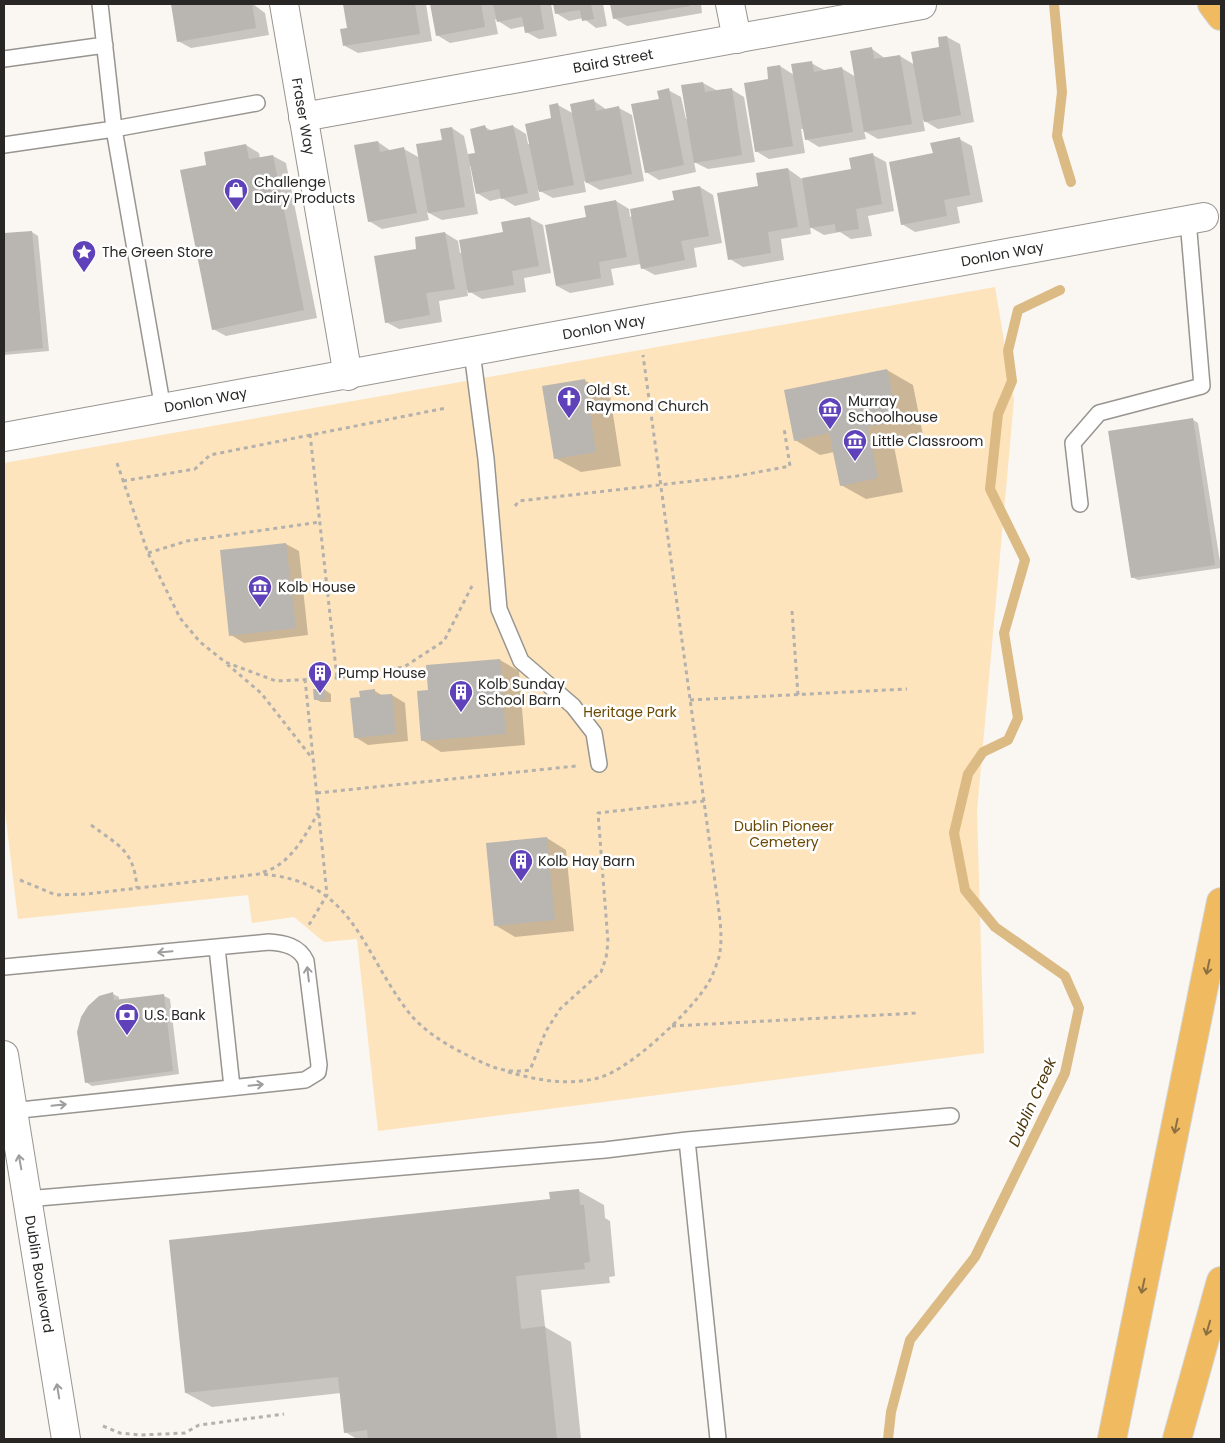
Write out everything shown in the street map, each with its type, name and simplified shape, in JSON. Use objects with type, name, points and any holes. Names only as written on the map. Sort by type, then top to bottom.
[{"type":"highway","points":[[1212,4],[1221,16]]},
{"type":"highway","points":[[1112,1439],[1221,902]]},
{"type":"highway","points":[[1177,1439],[1221,1281]]},
{"type":"street","name":"Fraser Way","points":[[284,4],[348,376]]},
{"type":"street","points":[[730,4],[737,39]]},
{"type":"street","name":"Baird Street","points":[[303,117],[922,6]]},
{"type":"street","name":"Donlon Way","points":[[4,438],[1196,218]]},
{"type":"street","name":"Dublin Boulevard","points":[[4,1055],[7,1110],[26,1199],[66,1439]]},
{"type":"lane","points":[[100,4],[114,129],[163,409]]},
{"type":"lane","points":[[4,59],[105,46]]},
{"type":"lane","points":[[4,145],[91,134],[257,103]]},
{"type":"lane","points":[[1080,504],[1073,443],[1099,413],[1202,386],[1196,218]]},
{"type":"lane","points":[[472,352],[493,537],[499,609],[522,661],[572,706],[594,733],[599,764]]},
{"type":"lane","points":[[4,967],[269,942],[283,943],[303,954],[306,961],[319,1065],[318,1072],[305,1080],[7,1110]]},
{"type":"lane","points":[[217,948],[232,1087]]},
{"type":"lane","points":[[26,1199],[595,1151],[687,1140],[951,1116]]},
{"type":"lane","points":[[687,1140],[718,1439]]},
{"type":"path","points":[[20,880],[56,895],[259,874],[284,875],[327,895],[358,930],[411,1015],[448,1045],[495,1069],[539,1080],[569,1082],[598,1078],[618,1070],[671,1026],[708,985],[719,957],[721,932],[643,355]]},
{"type":"path","points":[[123,481],[195,469],[210,455],[446,408]]},
{"type":"path","points":[[493,537],[519,501],[738,476],[790,466],[784,428]]},
{"type":"path","points":[[310,434],[337,678]]},
{"type":"path","points":[[117,463],[148,553],[180,618],[200,642],[261,693],[313,759]]},
{"type":"path","points":[[148,553],[186,541],[320,522]]},
{"type":"path","points":[[225,662],[276,681],[337,678],[404,667],[444,641],[474,579]]},
{"type":"path","points":[[291,588],[327,584]]},
{"type":"path","points":[[792,611],[798,695]]},
{"type":"path","points":[[295,948],[327,895],[305,679]]},
{"type":"path","points":[[690,700],[907,689]]},
{"type":"path","points":[[316,794],[599,764]]},
{"type":"path","points":[[495,1069],[518,1072],[530,1070],[546,1031],[560,1009],[601,972],[608,942],[598,813],[704,800]]},
{"type":"path","points":[[259,874],[273,870],[289,856],[303,840],[319,812]]},
{"type":"path","points":[[91,824],[129,855],[135,870],[137,888]]},
{"type":"path","points":[[671,1026],[918,1013]]},
{"type":"path","points":[[103,1426],[120,1432],[134,1434],[178,1434],[185,1433],[198,1425],[284,1414]]},
{"type":"green space","name":"Heritage Park","points":[[995,287],[1014,400],[977,811],[984,1053],[378,1131],[357,939],[324,942],[294,917],[252,923],[248,895],[18,919],[4,803],[4,463]]},
{"type":"building","points":[[171,4],[252,4],[256,28],[177,42]]},
{"type":"building","points":[[343,4],[415,4],[420,34],[343,46],[340,29],[347,28]]},
{"type":"building","points":[[430,4],[481,4],[485,27],[436,36]]},
{"type":"building","points":[[493,4],[540,4],[544,29],[525,33],[522,17],[497,22]]},
{"type":"building","points":[[553,4],[591,4],[594,19],[582,21],[580,10],[555,14]]},
{"type":"building","points":[[610,4],[690,4],[690,6],[613,19]]},
{"type":"building","points":[[947,36],[961,115],[924,122],[911,52],[939,47],[938,37]]},
{"type":"building","points":[[872,47],[874,59],[900,55],[912,124],[864,132],[850,51]]},
{"type":"building","points":[[812,61],[814,72],[842,67],[853,132],[805,140],[791,64]]},
{"type":"building","points":[[780,65],[793,146],[755,152],[744,83],[768,79],[767,67]]},
{"type":"building","points":[[703,82],[705,92],[732,88],[742,155],[694,163],[681,85]]},
{"type":"building","points":[[669,88],[684,165],[645,173],[631,104],[659,99],[657,91]]},
{"type":"building","points":[[594,99],[596,111],[619,106],[632,174],[586,183],[570,104]]},
{"type":"building","points":[[558,103],[574,185],[539,192],[525,124],[551,118],[549,105]]},
{"type":"building","points":[[485,125],[487,131],[513,125],[528,193],[501,199],[499,189],[476,194],[468,154],[475,153],[470,129]]},
{"type":"building","points":[[452,127],[465,207],[428,213],[416,144],[442,140],[440,129]]},
{"type":"building","points":[[960,137],[970,195],[944,200],[947,216],[901,225],[889,162],[933,153],[930,143]]},
{"type":"building","points":[[378,141],[380,152],[404,147],[417,213],[368,222],[354,145]]},
{"type":"building","name":"Challenge Dairy Products","points":[[246,144],[249,159],[273,155],[304,310],[212,330],[180,170],[206,165],[204,152]]},
{"type":"building","points":[[873,153],[882,204],[856,209],[859,229],[836,232],[835,224],[810,228],[802,178],[851,169],[849,158]]},
{"type":"building","points":[[788,168],[798,227],[768,232],[771,253],[728,260],[717,193],[758,186],[756,173]]},
{"type":"building","points":[[700,186],[709,236],[681,241],[685,260],[641,269],[630,209],[674,200],[672,191]]},
{"type":"building","points":[[616,200],[627,257],[599,262],[601,278],[556,286],[545,225],[586,217],[584,206]]},
{"type":"building","points":[[530,217],[539,266],[512,271],[514,285],[468,293],[459,240],[503,232],[501,222]]},
{"type":"building","points":[[32,231],[43,348],[4,352],[4,233]]},
{"type":"building","points":[[445,232],[455,289],[426,293],[430,315],[385,323],[374,256],[416,249],[415,237]]},
{"type":"building","name":"Murray Schoolhouse","points":[[887,369],[898,420],[868,427],[878,478],[840,486],[829,433],[794,441],[784,390]]},
{"type":"building","name":"Old St. Raymond Church","points":[[585,379],[596,452],[554,459],[542,386]]},
{"type":"building","points":[[1193,418],[1215,565],[1131,578],[1108,431]]},
{"type":"building","name":"Kolb House","points":[[286,543],[296,628],[229,636],[220,550]]},
{"type":"building","name":"Kolb Sunday School Barn","points":[[500,659],[506,734],[421,741],[417,691],[428,690],[426,665]]},
{"type":"building","name":"Pump House","points":[[313,689],[325,689],[326,699],[314,700]]},
{"type":"building","points":[[375,689],[375,695],[392,694],[396,734],[354,738],[350,698],[360,697],[359,691]]},
{"type":"building","name":"Kolb Hay Barn","points":[[547,837],[555,920],[494,926],[486,843]]},
{"type":"building","points":[[113,992],[114,1000],[164,994],[173,1071],[85,1083],[77,1032],[81,1017],[88,1006],[99,996]]},
{"type":"building","points":[[579,1189],[580,1205],[584,1205],[590,1262],[584,1263],[585,1269],[516,1276],[521,1329],[545,1326],[557,1439],[368,1439],[367,1430],[344,1433],[338,1377],[185,1393],[169,1240],[550,1199],[549,1192]]},
{"type":"waterway","name":"Dublin Creek","points":[[1054,4],[1062,92],[1057,136],[1071,182]]},
{"type":"waterway","name":"Dublin Creek","points":[[888,1439],[891,1412],[910,1340],[975,1257],[1065,1073],[1079,1008],[1065,976],[995,927],[965,890],[954,833],[968,774],[983,752],[1008,740],[1018,718],[1004,633],[1025,560],[990,489],[998,414],[1012,381],[1008,351],[1018,310],[1060,290]]},
{"type":"place","name":"Challenge Dairy Products","points":[[236,211]]},
{"type":"place","name":"The Green Store","points":[[84,273]]},
{"type":"place","name":"Old St. Raymond Church","points":[[569,419]]},
{"type":"place","name":"Murray Schoolhouse","points":[[830,430]]},
{"type":"place","name":"Little Classroom","points":[[855,462]]},
{"type":"place","name":"Kolb House","points":[[260,608]]},
{"type":"place","name":"Pump House","points":[[320,694]]},
{"type":"place","name":"Kolb Sunday School Barn","points":[[461,713]]},
{"type":"place","name":"Kolb Hay Barn","points":[[521,882]]},
{"type":"place","name":"U.S. Bank","points":[[127,1036]]},
{"type":"park label","name":"Dublin Pioneer Cemetery","points":[[784,834]]}]
